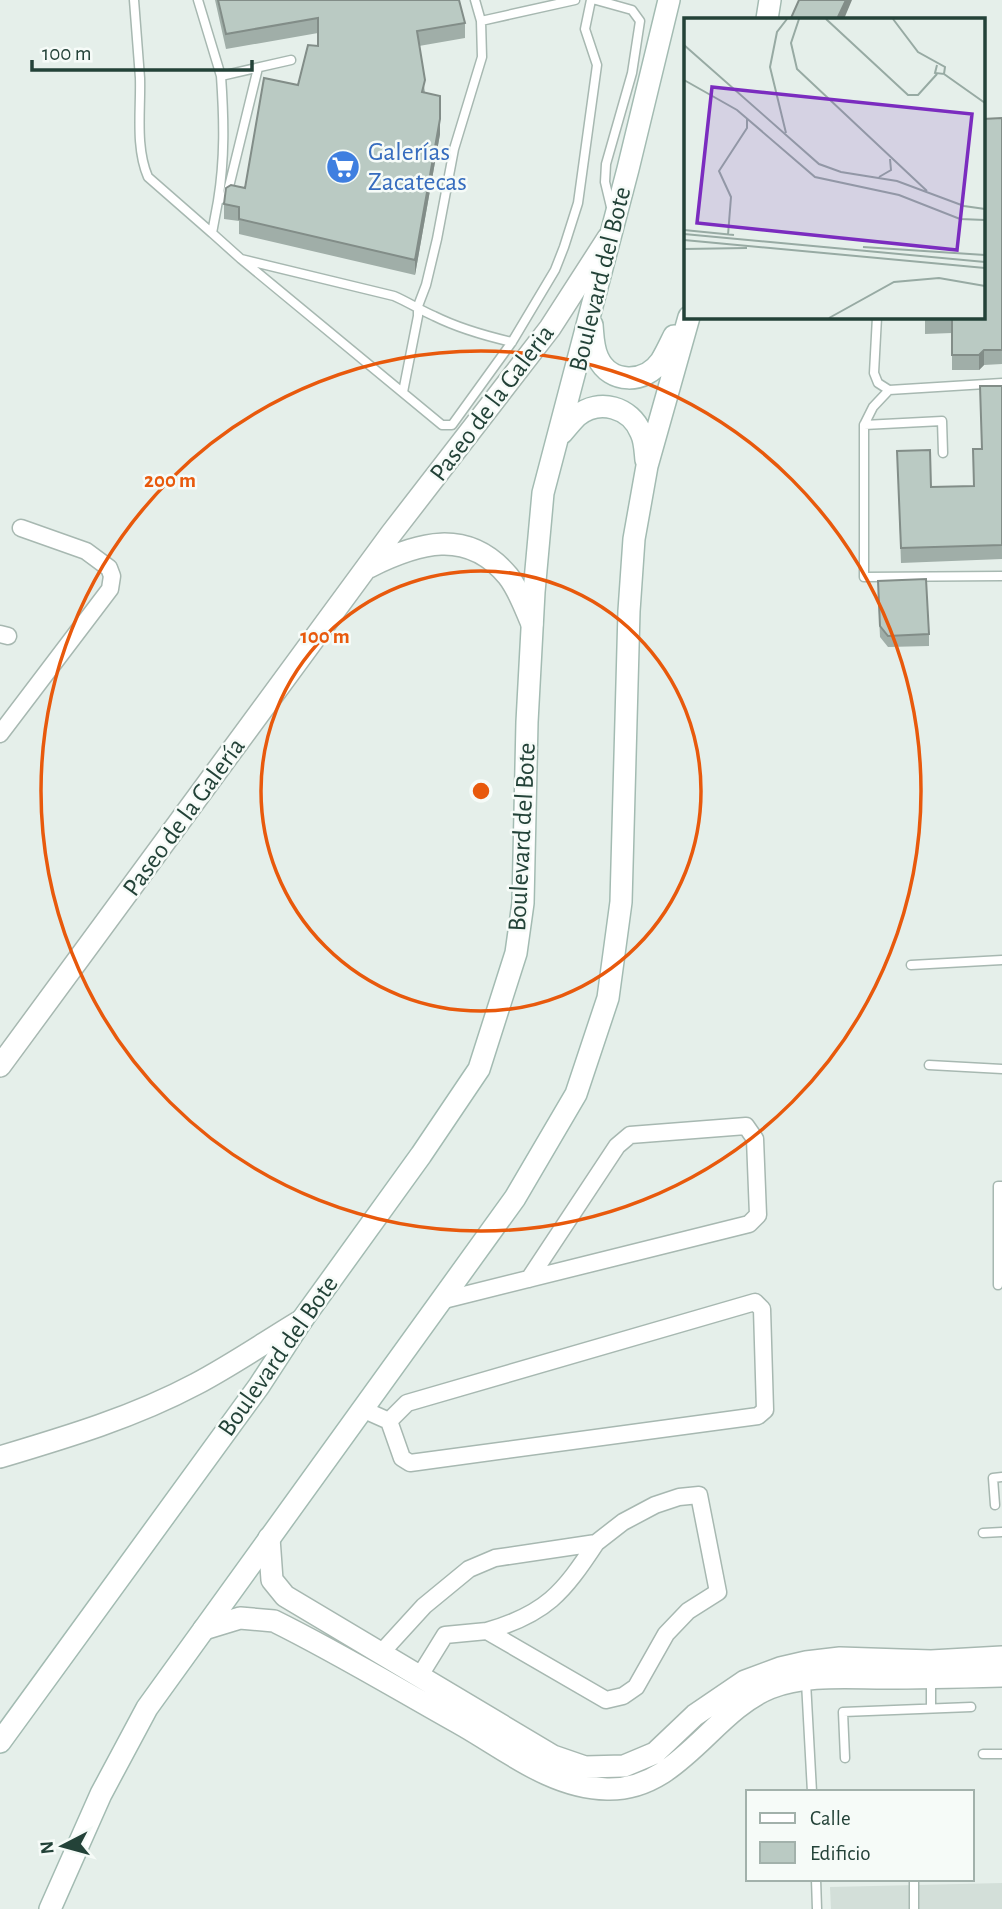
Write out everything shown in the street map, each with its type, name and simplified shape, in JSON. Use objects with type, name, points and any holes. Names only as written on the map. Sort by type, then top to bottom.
[{"type":"main road","name":"Boulevard del Bote","points":[[0,1742],[259,1386],[302,1320],[421,1156],[479,1069],[516,953],[523,903],[527,723],[543,492],[669,0]]},
{"type":"main road","points":[[766,18],[770,0]]},
{"type":"main road","name":"Paseo de la Galeria","points":[[367,568],[550,328],[613,227]]},
{"type":"main road","points":[[591,313],[598,359],[611,375],[633,379],[660,363],[685,318]]},
{"type":"main road","points":[[50,1909],[101,1794],[141,1720],[515,1198],[576,1094],[608,998],[621,902],[633,551],[647,466],[686,318]]},
{"type":"main road","points":[[559,436],[579,415],[593,408],[616,408],[632,418],[640,430],[647,466]]},
{"type":"main road","points":[[367,568],[399,552],[419,546],[439,543],[466,545],[485,555],[507,575],[532,624]]},
{"type":"main road","name":"Paseo de la Galería","points":[[0,1066],[367,568]]},
{"type":"main road","points":[[0,1457],[137,1412],[197,1384],[302,1320]]},
{"type":"main road","points":[[269,1538],[272,1580],[285,1596],[419,1676],[475,1721]]},
{"type":"main road","points":[[204,1629],[240,1618],[274,1621],[475,1721],[553,1756],[585,1767],[624,1766],[655,1753],[695,1715],[745,1681],[780,1668],[806,1671],[840,1658],[1002,1676]]},
{"type":"main road","points":[[931,1670],[1002,1657]]},
{"type":"street","points":[[0,734],[113,582],[109,568],[86,551],[21,528]]},
{"type":"street","points":[[440,1301],[529,1279],[749,1224],[758,1215],[755,1139],[746,1126],[630,1135],[617,1146],[529,1279]]},
{"type":"street","points":[[362,1409],[389,1421],[402,1458],[410,1463],[758,1416],[765,1410],[762,1309],[755,1302],[407,1403],[389,1421]]},
{"type":"street","points":[[419,1676],[445,1634],[487,1631],[517,1622],[548,1603],[571,1581],[596,1544],[623,1522],[655,1505],[679,1497],[699,1495],[718,1592],[688,1611],[666,1634],[636,1687],[624,1696],[606,1700],[487,1631]]},
{"type":"street","points":[[381,1653],[424,1606],[469,1569],[495,1558],[596,1544]]},
{"type":"lane","points":[[134,0],[140,78],[141,143],[148,177],[442,425],[452,425],[512,342],[555,270],[578,203],[597,65],[585,29],[593,0],[632,10],[640,21],[632,73],[606,164],[605,183],[613,227]]},
{"type":"lane","points":[[198,0],[221,76],[225,125],[224,168],[212,233]]},
{"type":"lane","points":[[403,392],[418,306],[426,285],[454,149],[482,57],[481,21],[475,0]]},
{"type":"lane","points":[[481,21],[575,0]]},
{"type":"lane","points":[[221,76],[291,60]]},
{"type":"lane","points":[[218,201],[227,194],[258,68]]},
{"type":"lane","points":[[242,259],[394,296],[418,306],[432,316],[474,332],[512,342]]},
{"type":"lane","points":[[877,318],[874,373],[878,383],[889,390],[1002,383]]},
{"type":"lane","points":[[889,390],[873,407],[863,425],[864,577],[1002,576]]},
{"type":"lane","points":[[863,425],[943,421],[943,453]]},
{"type":"lane","points":[[911,965],[1002,960]]},
{"type":"lane","points":[[929,1065],[1002,1069]]},
{"type":"lane","points":[[998,1285],[998,1186],[1002,1186]]},
{"type":"lane","points":[[995,1505],[993,1478],[1002,1477]]},
{"type":"lane","points":[[983,1533],[1002,1532]]},
{"type":"lane","points":[[342,1657],[359,1640]]},
{"type":"lane","points":[[931,1670],[931,1708]]},
{"type":"lane","points":[[806,1671],[812,1790]]},
{"type":"lane","points":[[845,1758],[843,1712],[971,1707]]},
{"type":"lane","points":[[983,1754],[1002,1754]]},
{"type":"lane","points":[[816,1881],[817,1909]]},
{"type":"lane","points":[[914,1881],[914,1909]]},
{"type":"shaded area","points":[[1002,1883],[1002,1909],[831,1909],[830,1887]]},
{"type":"building","name":"Galerías Zacatecas","points":[[218,0],[459,0],[465,23],[417,31],[425,80],[422,92],[440,96],[440,119],[415,260],[239,219],[239,207],[224,204],[226,188],[231,185],[245,188],[264,78],[298,85],[308,45],[318,46],[318,18],[226,34]]},
{"type":"building","points":[[799,0],[846,0],[837,18],[791,18]]},
{"type":"building","points":[[1002,118],[1002,350],[984,350],[979,355],[952,355],[952,318],[984,318],[984,119]]},
{"type":"building","points":[[980,386],[1002,386],[1002,545],[901,548],[897,451],[930,450],[931,487],[974,486],[973,449],[982,449]]},
{"type":"building","points":[[926,579],[929,634],[888,636],[880,626],[878,581]]},
{"type":"place","name":"Galerías Zacatecas","points":[[343,167]]}]
